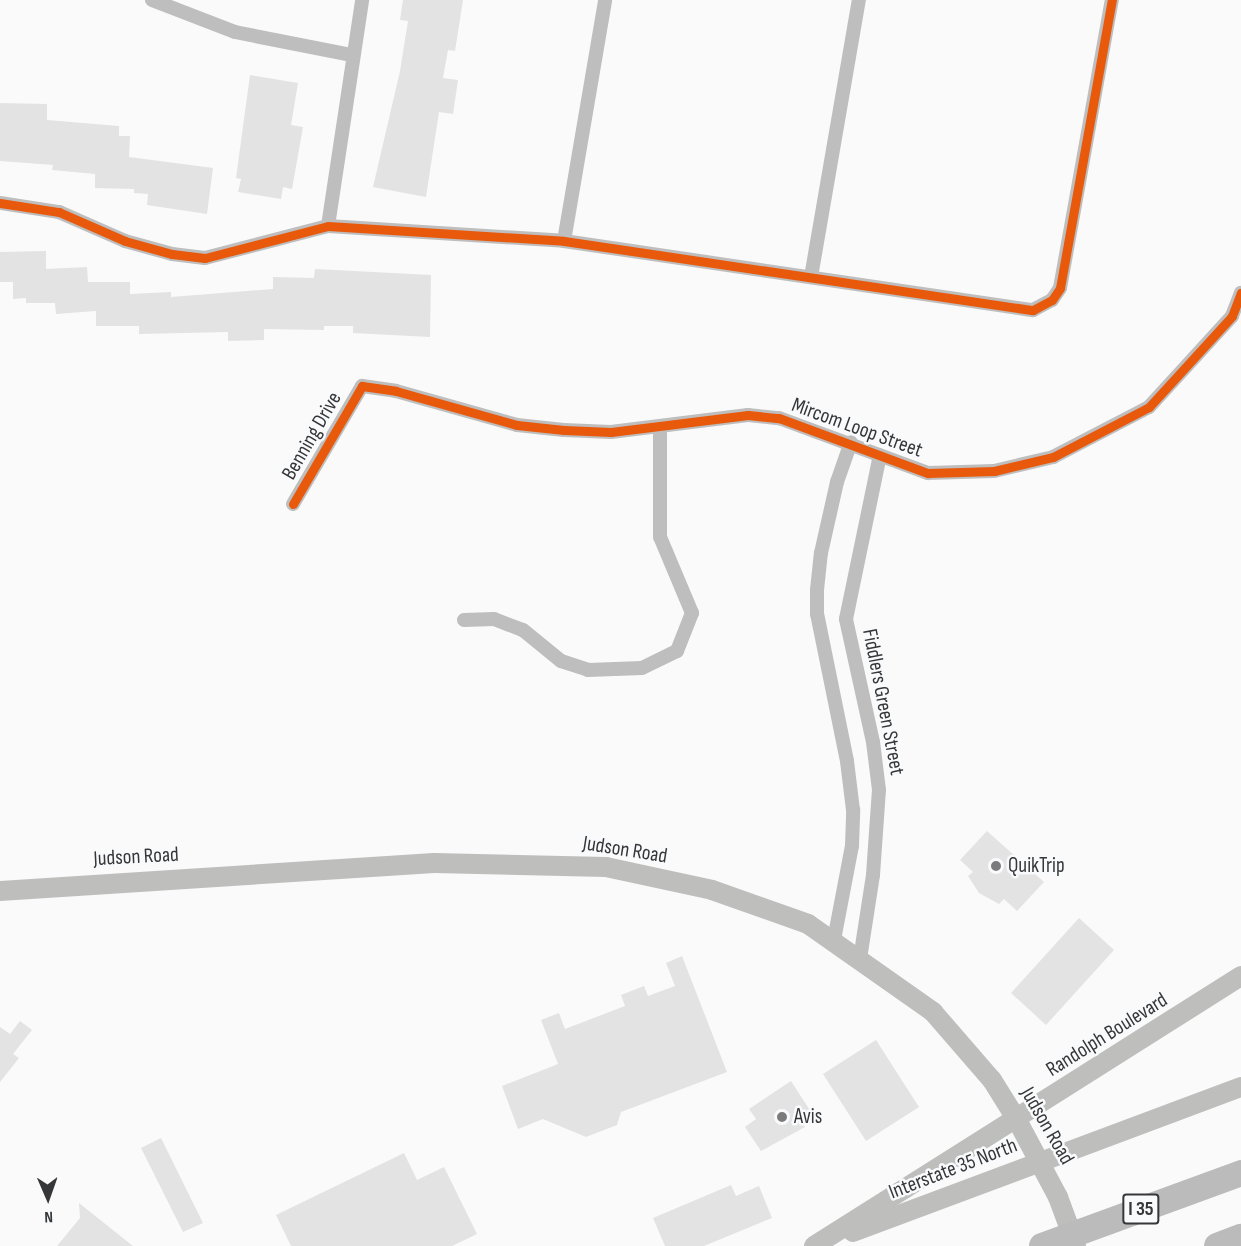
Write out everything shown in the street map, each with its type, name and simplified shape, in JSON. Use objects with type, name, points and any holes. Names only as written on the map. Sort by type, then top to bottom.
[{"type":"highway","name":"I 35","points":[[1042,1246],[1241,1173]]},
{"type":"highway","points":[[1217,1246],[1241,1237]]},
{"type":"main road","name":"Judson Road","points":[[0,891],[434,863],[606,867],[712,890],[808,924],[834,940],[933,1012],[992,1080],[1017,1120],[1041,1161],[1058,1197],[1076,1246]]},
{"type":"main road","name":"Randolph Boulevard","points":[[815,1246],[1241,976]]},
{"type":"main road","name":"Interstate 35 North","points":[[815,1246],[1241,1087]]},
{"type":"street","points":[[152,0],[235,32],[351,55]]},
{"type":"street","points":[[328,226],[351,55],[362,0]]},
{"type":"street","points":[[564,241],[605,0]]},
{"type":"street","points":[[811,277],[859,0]]},
{"type":"street","points":[[0,203],[59,212],[125,241],[172,254],[205,258],[328,226],[564,241],[1033,309],[1052,300],[1060,288],[1112,0]]},
{"type":"street","name":"Mircom Loop Street","points":[[362,386],[396,391],[517,424],[610,432],[748,415],[779,417],[851,442],[928,473],[953,475],[994,471],[1053,457],[1149,407],[1236,319],[1241,293]]},
{"type":"street","name":"Benning Drive","points":[[293,504],[362,386]]},
{"type":"street","points":[[464,620],[494,620],[523,630],[561,661],[588,670],[642,668],[677,651],[692,613],[660,537],[660,427]]},
{"type":"street","points":[[834,940],[852,846],[853,810],[847,761],[817,614],[817,590],[821,553],[837,482],[851,442]]},
{"type":"street","name":"Fiddlers Green Street","points":[[860,959],[873,875],[879,790],[846,619],[880,455]]},
{"type":"building","points":[[403,0],[463,0],[455,51],[448,50],[443,78],[458,80],[453,114],[439,112],[426,197],[373,187],[400,71],[408,21],[400,20]]},
{"type":"building","points":[[250,75],[298,83],[291,125],[303,127],[292,189],[283,187],[281,199],[238,192],[241,179],[236,178]]},
{"type":"building","points":[[0,103],[47,104],[47,120],[119,126],[119,136],[130,136],[129,157],[213,168],[207,214],[147,205],[148,194],[134,193],[134,189],[95,188],[95,174],[52,170],[53,165],[0,161]]},
{"type":"building","points":[[46,251],[46,269],[87,267],[88,282],[130,282],[130,294],[171,292],[171,297],[273,289],[273,277],[314,278],[315,269],[431,275],[430,337],[353,333],[353,326],[324,326],[324,330],[264,329],[264,340],[228,341],[228,332],[139,334],[139,326],[96,326],[96,311],[56,314],[55,303],[26,303],[26,298],[13,299],[13,282],[0,282],[0,252]]},
{"type":"building","name":"QuikTrip","points":[[987,831],[1044,882],[1017,911],[1004,899],[999,904],[979,893],[968,876],[973,872],[960,860]]},
{"type":"building","name":"QuikTrip","points":[[1079,918],[1114,950],[1046,1025],[1011,993]]},
{"type":"building","points":[[682,956],[727,1072],[621,1112],[617,1125],[586,1137],[543,1119],[518,1129],[502,1086],[558,1064],[541,1020],[559,1013],[565,1029],[625,1006],[621,995],[644,986],[648,996],[675,986],[666,963]]},
{"type":"building","points":[[20,1021],[32,1030],[13,1054],[19,1058],[0,1082],[0,1027],[10,1034]]},
{"type":"building","points":[[876,1040],[919,1107],[866,1141],[823,1074]]},
{"type":"building","name":"Avis","points":[[791,1081],[813,1115],[802,1122],[805,1127],[761,1151],[745,1127],[756,1119],[749,1109]]},
{"type":"building","points":[[161,1138],[203,1223],[183,1232],[141,1148]]},
{"type":"building","points":[[404,1153],[417,1180],[444,1167],[477,1234],[452,1246],[291,1246],[276,1215]]},
{"type":"building","points":[[731,1185],[736,1196],[759,1186],[772,1218],[704,1246],[665,1246],[653,1218]]},
{"type":"building","points":[[79,1203],[133,1246],[57,1246],[80,1218]]},
{"type":"cycle path","points":[[0,203],[59,212],[125,241],[172,254],[205,258],[328,226],[564,241],[1033,310],[1052,300],[1060,288],[1112,0]]},
{"type":"cycle path","points":[[293,504],[362,386],[396,391],[517,425],[564,430],[611,432],[748,415],[779,418],[928,473],[994,471],[1053,457],[1149,407],[1232,316],[1241,293]]},
{"type":"place","name":"QuikTrip","points":[[996,866]]},
{"type":"place","name":"Avis","points":[[782,1117]]}]
